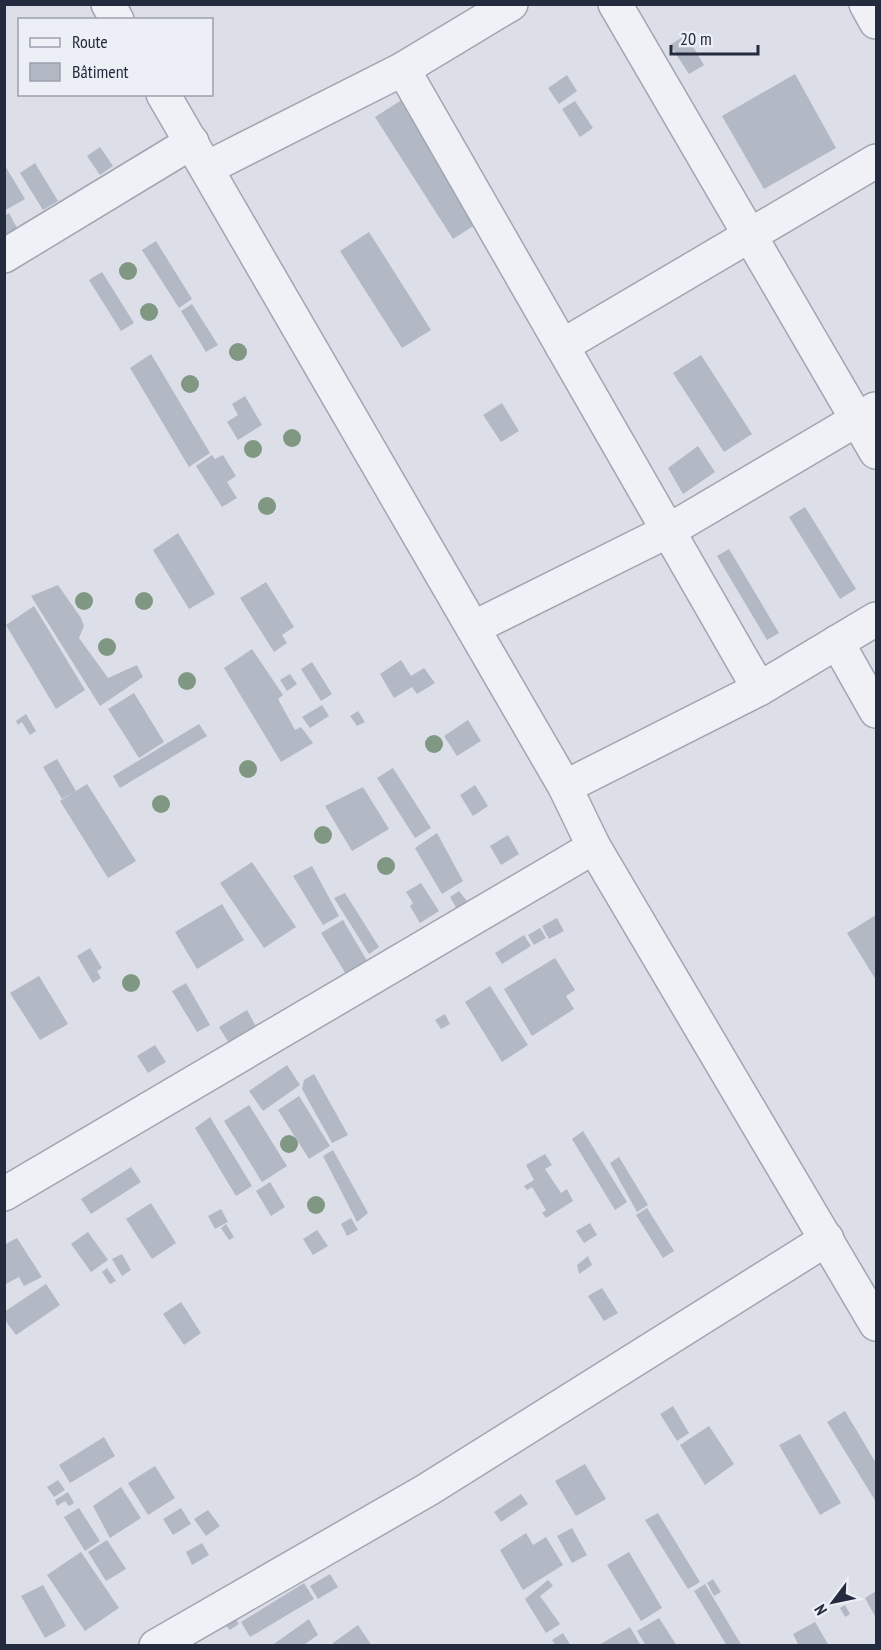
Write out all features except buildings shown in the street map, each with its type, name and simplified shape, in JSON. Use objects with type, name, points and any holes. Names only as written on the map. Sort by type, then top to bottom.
[{"type":"street","points":[[108,4],[116,18]]},
{"type":"street","points":[[4,256],[199,155],[403,69],[511,4]]},
{"type":"street","points":[[615,4],[750,235],[867,414],[876,452]]},
{"type":"street","points":[[866,4],[876,22]]},
{"type":"street","points":[[403,69],[759,689]]},
{"type":"street","points":[[164,96],[565,787],[594,847],[876,1324]]},
{"type":"street","points":[[562,346],[876,161]]},
{"type":"street","points":[[473,628],[668,531],[867,414]]},
{"type":"street","points":[[565,787],[759,689],[876,619]]},
{"type":"street","points":[[837,642],[876,711]]},
{"type":"street","points":[[4,1194],[594,847]]},
{"type":"street","points":[[156,1646],[427,1490],[827,1239]]}]
